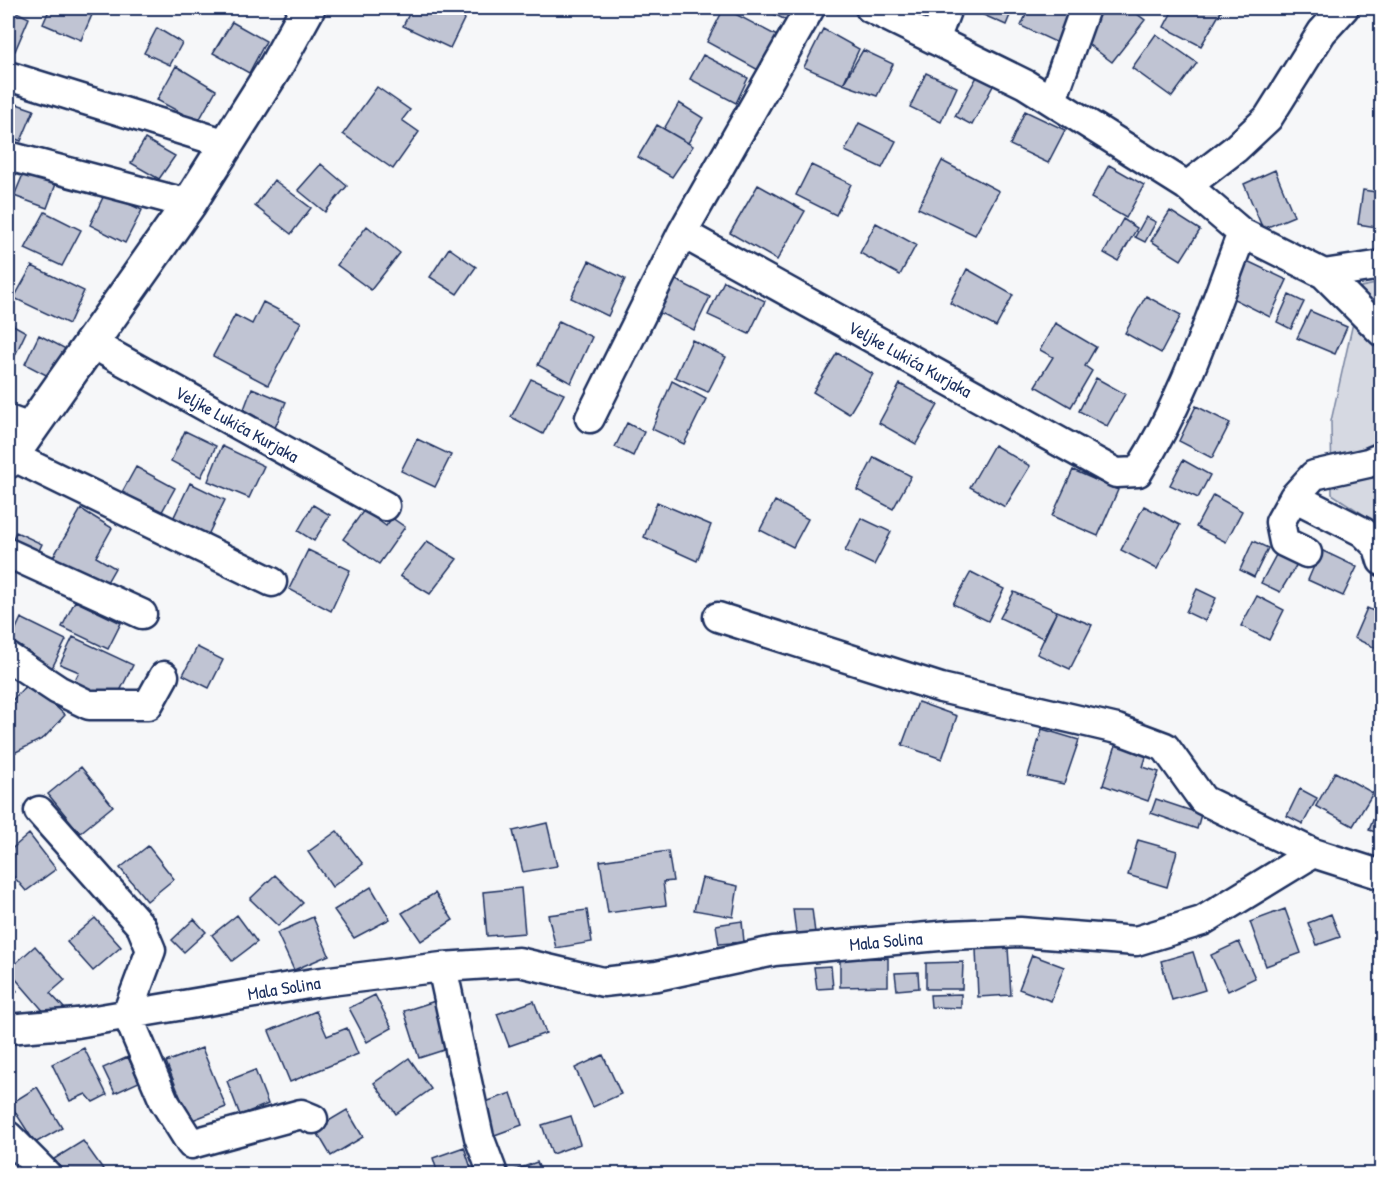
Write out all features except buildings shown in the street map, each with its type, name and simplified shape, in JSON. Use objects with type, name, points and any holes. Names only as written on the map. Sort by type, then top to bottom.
[{"type":"main road","points":[[10,458],[19,424],[89,342],[189,204],[227,144],[301,9]]},
{"type":"street","points":[[590,418],[682,233],[810,8]]},
{"type":"street","points":[[870,8],[1026,84],[1052,100],[1187,186],[1242,233],[1324,274],[1382,332]]},
{"type":"street","points":[[935,40],[947,8]]},
{"type":"street","points":[[1052,100],[1085,8]]},
{"type":"street","points":[[1187,186],[1235,149],[1268,118],[1322,32],[1344,8]]},
{"type":"street","points":[[8,76],[227,144]]},
{"type":"street","points":[[8,156],[189,204]]},
{"type":"street","name":"Veljke Lukića Kurjaka","points":[[682,233],[1116,472],[1138,472],[1155,446],[1180,393],[1242,233]]},
{"type":"street","points":[[1324,274],[1382,265]]},
{"type":"street","name":"Veljke Lukića Kurjaka","points":[[89,342],[385,506]]},
{"type":"street","points":[[1307,553],[1284,542],[1280,522],[1294,497],[1314,476],[1368,463],[1382,457]]},
{"type":"street","points":[[10,458],[272,582]]},
{"type":"street","points":[[1294,497],[1363,532],[1378,547],[1382,561]]},
{"type":"street","points":[[8,553],[142,614]]},
{"type":"street","points":[[717,617],[940,688],[1117,729],[1165,747],[1203,800],[1313,853],[1382,875]]},
{"type":"street","points":[[8,657],[58,690],[89,705],[147,705],[164,676]]},
{"type":"street","points":[[39,811],[141,926],[151,950],[127,1014],[165,1101],[191,1144],[301,1114],[313,1119]]},
{"type":"street","name":"Mala Solina","points":[[8,1029],[77,1023],[314,983],[442,967],[519,962],[603,982],[657,976],[774,951],[950,935],[1020,932],[1136,942],[1202,921],[1313,853]]},
{"type":"street","points":[[442,967],[479,1137],[493,1174]]},
{"type":"street","points":[[8,1136],[46,1174]]},
{"type":"shaded area","points":[[1381,283],[1381,526],[1332,494],[1331,421],[1361,287]]}]
